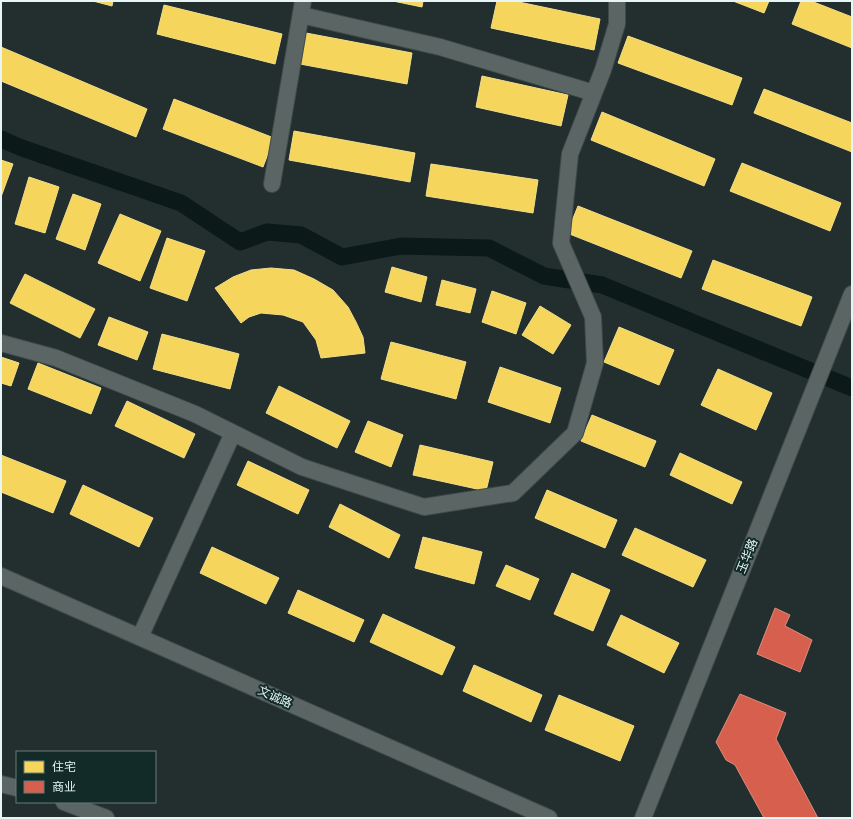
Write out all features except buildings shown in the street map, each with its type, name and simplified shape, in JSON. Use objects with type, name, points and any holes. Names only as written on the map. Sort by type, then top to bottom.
[{"type":"street","points":[[1,344],[56,358],[195,414],[302,467],[424,508],[513,493],[575,433],[596,363],[594,317],[561,243],[570,154],[603,70],[616,24],[617,1]]},
{"type":"street","points":[[272,184],[302,8],[594,93]]},
{"type":"street","name":"玉华路","points":[[643,818],[852,294]]},
{"type":"street","points":[[140,637],[233,433]]},
{"type":"street","name":"文诚路","points":[[1,576],[548,818]]},
{"type":"street","points":[[1,784],[16,788]]},
{"type":"street","points":[[67,803],[106,818]]},
{"type":"waterway","points":[[1,139],[22,148],[181,203],[240,242],[267,232],[301,235],[342,257],[401,246],[489,248],[544,276],[602,285],[852,388]]}]
